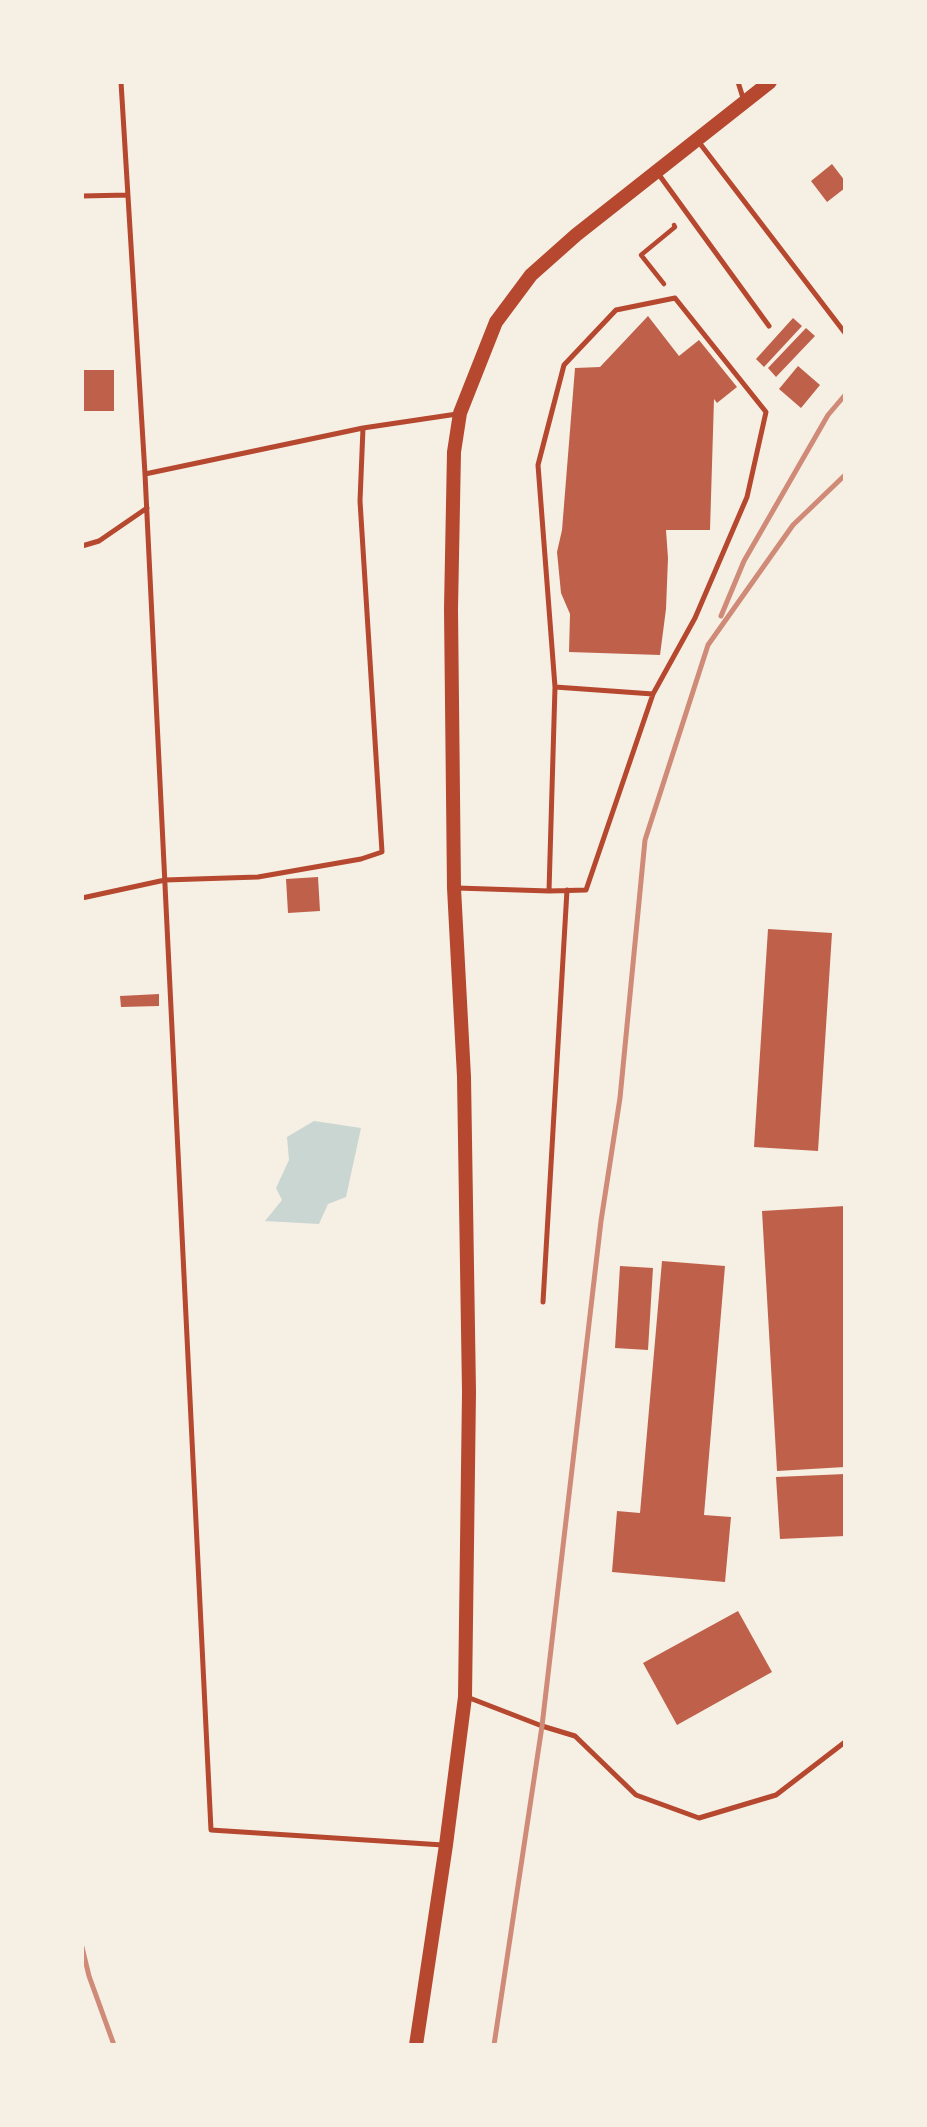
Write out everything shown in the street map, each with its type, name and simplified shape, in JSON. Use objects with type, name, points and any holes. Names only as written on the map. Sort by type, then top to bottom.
[{"type":"main road","points":[[416,2045],[465,1697],[468,1350],[464,1077],[454,888],[451,609],[454,452],[460,413],[496,322],[531,275],[576,235],[770,82]]},
{"type":"lane","points":[[121,82],[147,508],[211,1830],[446,1845]]},
{"type":"lane","points":[[738,82],[744,101]]},
{"type":"lane","points":[[697,140],[845,333]]},
{"type":"lane","points":[[657,172],[769,326]]},
{"type":"lane","points":[[82,196],[128,195]]},
{"type":"lane","points":[[454,888],[548,891],[586,890],[653,694],[695,618],[747,497],[766,412],[675,298],[616,310],[564,365],[538,465],[555,687],[548,891]]},
{"type":"lane","points":[[145,474],[363,428],[460,413]]},
{"type":"lane","points":[[82,898],[165,880],[258,877],[361,859],[382,852],[360,501],[363,428]]},
{"type":"lane","points":[[82,546],[99,541],[147,508]]},
{"type":"lane","points":[[555,687],[653,694]]},
{"type":"lane","points":[[543,1302],[567,890]]},
{"type":"lane","points":[[465,1697],[575,1736],[636,1795],[699,1818],[776,1795],[845,1742]]},
{"type":"path","points":[[658,241],[641,255],[675,298]]},
{"type":"shaded area","points":[[314,1121],[361,1128],[346,1197],[328,1204],[319,1224],[265,1221],[282,1200],[276,1188],[289,1160],[287,1137]]},
{"type":"building","points":[[832,164],[845,181],[845,188],[827,202],[811,181]]},
{"type":"building","points":[[648,316],[679,356],[699,340],[737,387],[717,403],[714,399],[710,530],[666,530],[666,609],[660,655],[569,652],[570,614],[561,593],[557,552],[562,530],[575,368],[600,367]]},
{"type":"building","points":[[793,318],[802,326],[764,367],[756,359]]},
{"type":"building","points":[[806,328],[815,336],[776,377],[768,368]]},
{"type":"building","points":[[798,366],[820,385],[801,408],[779,389]]},
{"type":"building","points":[[82,370],[114,370],[114,411],[82,411]]},
{"type":"building","points":[[318,877],[320,911],[288,913],[286,879]]},
{"type":"building","points":[[768,929],[832,933],[818,1151],[754,1147]]},
{"type":"building","points":[[159,994],[159,1006],[121,1007],[120,996]]},
{"type":"building","points":[[845,1206],[845,1467],[777,1471],[762,1211]]},
{"type":"building","points":[[662,1261],[725,1266],[704,1515],[731,1517],[725,1582],[612,1572],[617,1511],[640,1513]]},
{"type":"building","points":[[620,1266],[653,1268],[648,1350],[615,1348]]},
{"type":"building","points":[[845,1474],[845,1536],[780,1539],[776,1477]]},
{"type":"building","points":[[738,1611],[772,1672],[677,1725],[643,1663]]},
{"type":"railway","points":[[721,616],[744,561],[828,415],[845,395]]},
{"type":"railway","points":[[494,2045],[542,1726],[601,1221],[620,1098],[645,840],[708,645],[793,525],[845,475]]},
{"type":"railway","points":[[82,1947],[89,1976],[114,2045]]}]
